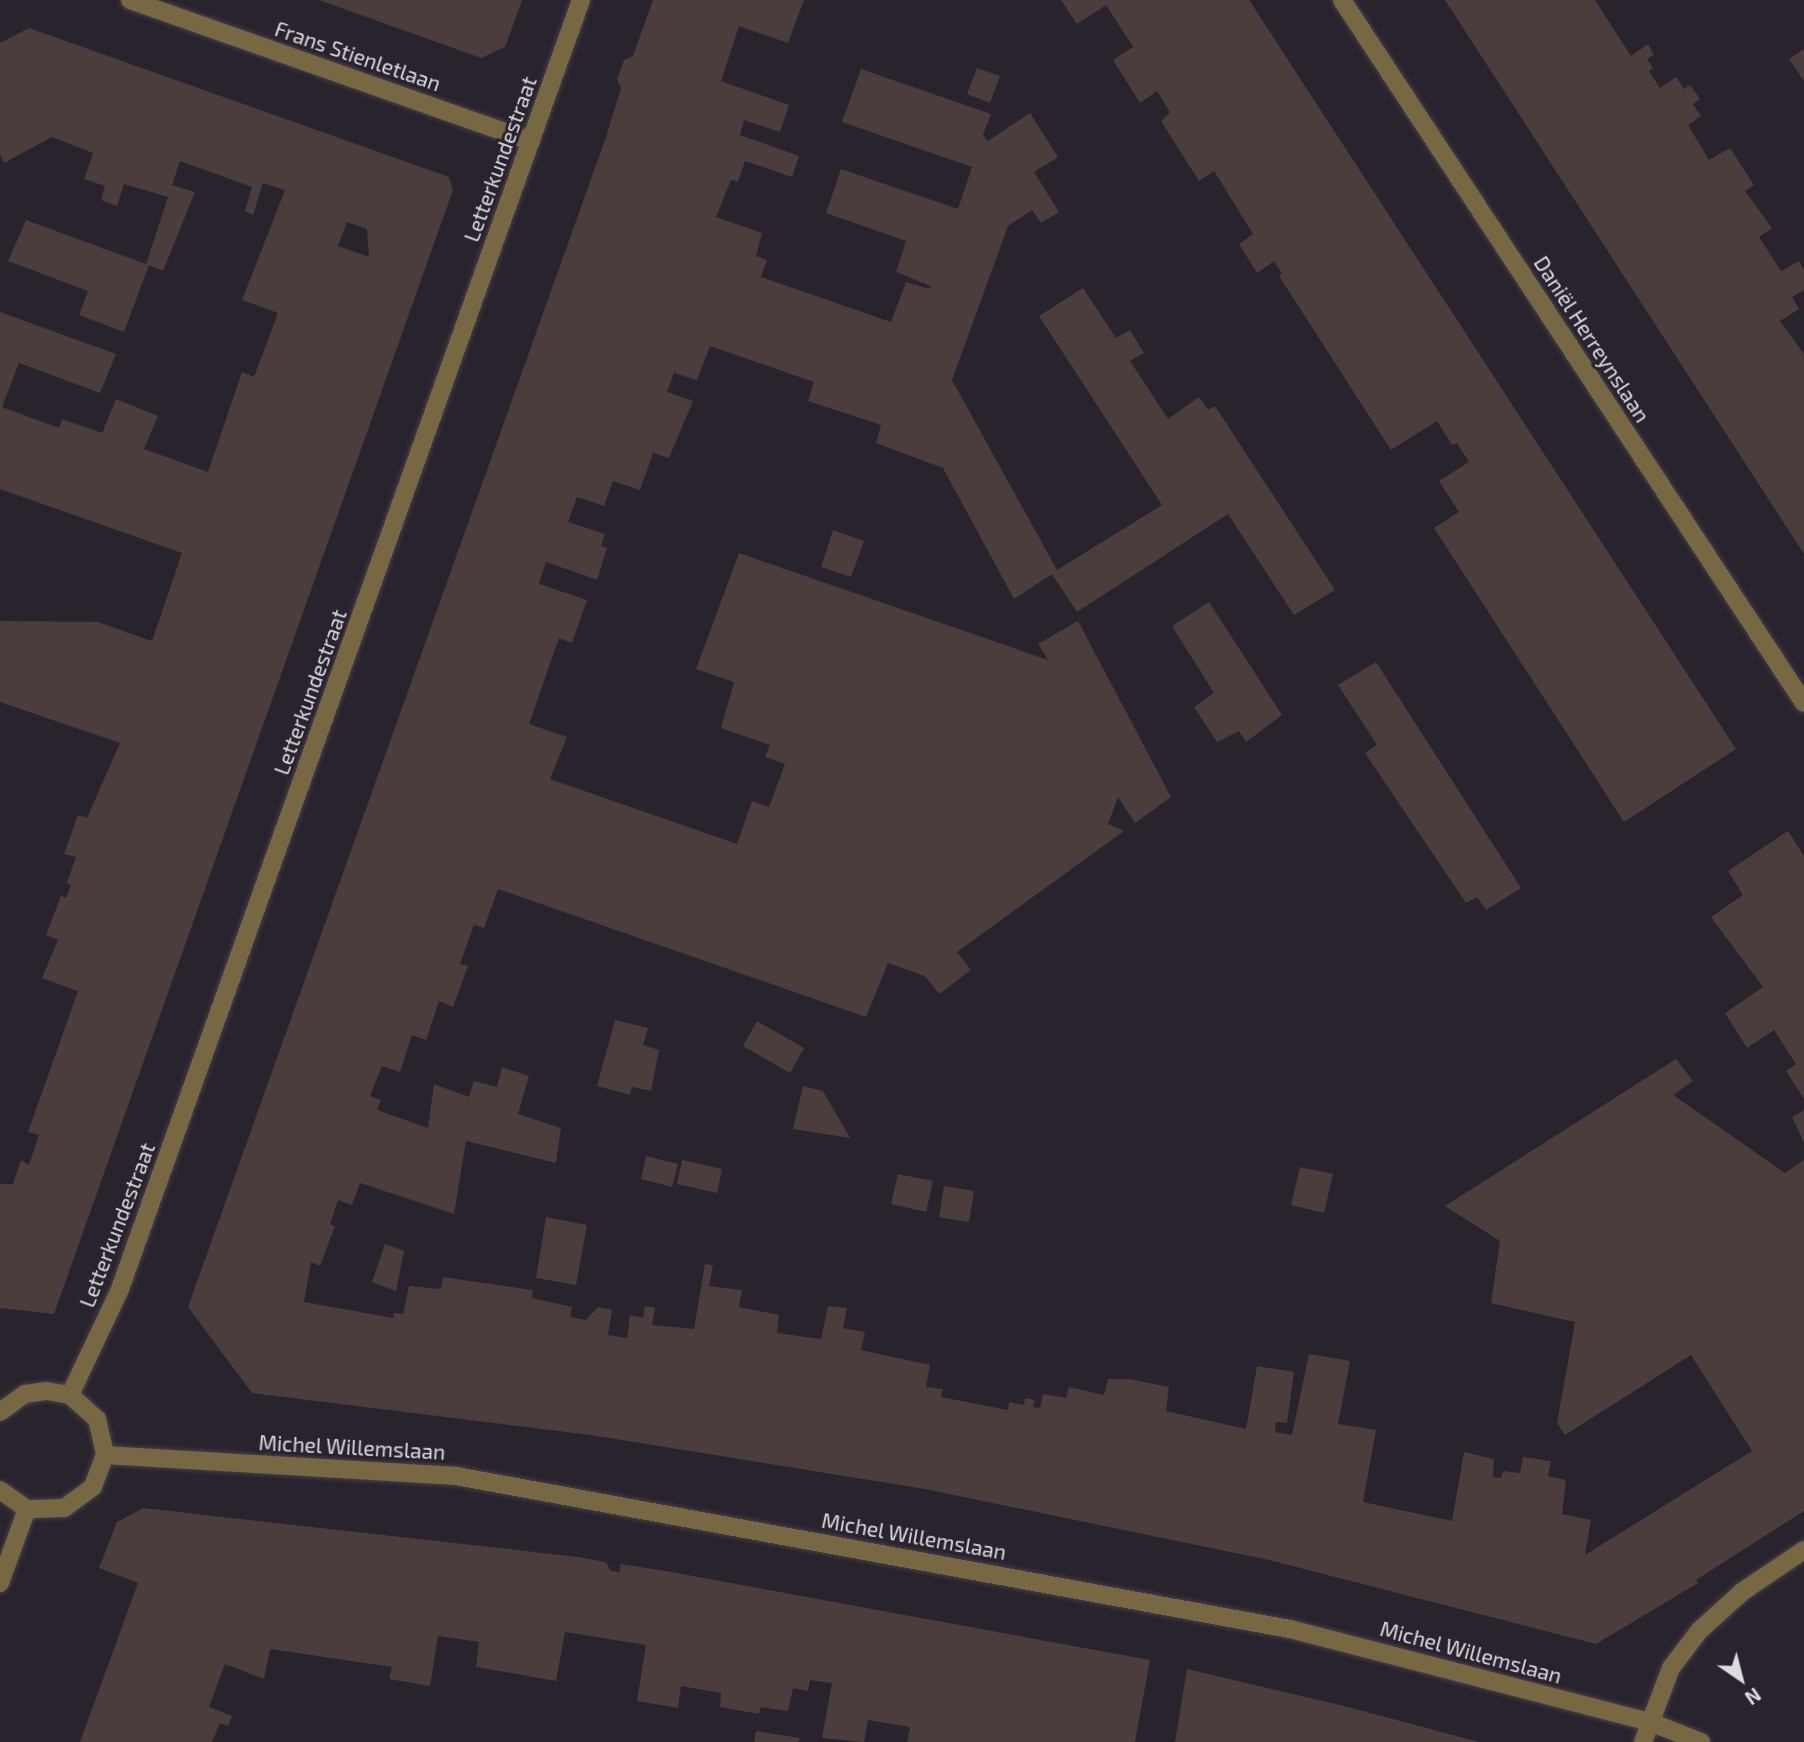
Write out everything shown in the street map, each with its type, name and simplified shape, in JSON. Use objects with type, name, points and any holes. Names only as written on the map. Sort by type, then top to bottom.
[{"type":"street","name":"Frans Stienletlaan","points":[[130,0],[531,141]]},
{"type":"street","name":"Letterkundestraat","points":[[70,1395],[120,1289],[581,0]]},
{"type":"street","name":"Daniël Herreynslaan","points":[[1342,0],[1804,703]]},
{"type":"street","points":[[0,1412],[25,1394],[47,1391],[70,1395],[97,1419],[106,1455],[93,1487],[80,1500],[64,1508],[27,1509],[0,1490]]},
{"type":"street","name":"Michel Willemslaan","points":[[106,1455],[456,1476],[1290,1629],[1650,1722],[1701,1742]]},
{"type":"street","points":[[0,1583],[27,1509]]},
{"type":"street","points":[[1643,1742],[1671,1668],[1699,1631],[1742,1591],[1804,1550]]},
{"type":"building","points":[[319,0],[522,0],[505,47],[481,58]]},
{"type":"building","points":[[653,0],[804,0],[788,43],[739,26],[721,81],[789,105],[780,132],[744,120],[740,135],[799,156],[792,177],[745,161],[738,182],[731,180],[716,217],[762,233],[756,256],[767,260],[761,277],[891,322],[906,282],[929,289],[931,286],[896,272],[906,241],[826,213],[841,169],[958,209],[972,167],[842,122],[861,69],[991,114],[983,135],[988,141],[1030,113],[1058,157],[1034,172],[1059,212],[1041,223],[1032,210],[1008,226],[952,380],[1057,570],[1162,505],[1039,316],[1083,288],[1116,338],[1130,330],[1144,353],[1130,361],[1168,419],[1199,397],[1208,410],[1215,406],[1335,590],[1294,615],[1228,514],[1077,612],[1052,574],[1014,599],[943,468],[876,443],[881,425],[808,401],[814,382],[710,346],[697,380],[674,373],[667,392],[693,401],[669,458],[653,453],[640,490],[613,481],[604,506],[577,497],[568,522],[605,534],[601,546],[607,548],[597,580],[546,562],[539,584],[587,600],[572,643],[559,638],[529,724],[567,737],[550,779],[737,844],[752,801],[769,807],[785,764],[765,757],[770,745],[721,728],[734,682],[696,669],[739,553],[1048,660],[1038,644],[1078,621],[1171,797],[1135,823],[1118,797],[1108,824],[1124,831],[957,952],[971,970],[939,994],[925,976],[888,963],[866,1017],[498,889],[484,928],[474,925],[460,964],[468,966],[453,1007],[439,1001],[426,1040],[412,1035],[400,1072],[382,1066],[370,1096],[381,1100],[377,1110],[428,1128],[434,1084],[469,1097],[474,1081],[497,1087],[502,1067],[529,1076],[518,1114],[561,1128],[556,1163],[466,1141],[454,1214],[360,1183],[352,1205],[338,1200],[330,1224],[335,1226],[320,1266],[311,1262],[304,1302],[393,1318],[394,1313],[403,1314],[409,1286],[441,1289],[443,1277],[533,1290],[532,1298],[572,1307],[570,1317],[586,1320],[598,1307],[612,1310],[608,1335],[627,1338],[630,1315],[643,1318],[645,1306],[655,1308],[652,1325],[694,1329],[705,1264],[713,1265],[709,1286],[742,1290],[739,1307],[779,1315],[777,1333],[821,1339],[828,1306],[847,1308],[843,1328],[865,1332],[861,1350],[930,1365],[926,1387],[943,1389],[941,1397],[1008,1410],[1009,1402],[1024,1405],[1025,1398],[1035,1400],[1033,1407],[1040,1408],[1043,1394],[1066,1398],[1069,1387],[1104,1395],[1108,1379],[1129,1379],[1169,1387],[1166,1411],[1246,1429],[1257,1366],[1294,1372],[1287,1423],[1276,1422],[1275,1432],[1292,1435],[1309,1354],[1350,1361],[1338,1424],[1376,1430],[1363,1502],[1452,1521],[1464,1452],[1494,1459],[1493,1477],[1501,1478],[1503,1471],[1520,1473],[1523,1457],[1551,1461],[1548,1476],[1566,1480],[1562,1514],[1591,1520],[1585,1555],[1752,1451],[1691,1355],[1565,1435],[1557,1423],[1575,1322],[1491,1303],[1500,1241],[1445,1206],[1676,1059],[1693,1081],[1673,1095],[1785,1173],[1804,1160],[1804,1511],[1696,1580],[1698,1583],[1596,1644],[1269,1560],[925,1489],[591,1435],[252,1393],[188,1307],[606,137],[621,88],[617,80],[624,60],[633,56]]},
{"type":"building","points":[[1061,0],[1249,0],[1736,749],[1624,822],[1434,528],[1459,512],[1439,481],[1469,462],[1457,443],[1452,445],[1437,421],[1391,450],[1279,276],[1282,274],[1274,261],[1257,273],[1239,244],[1253,234],[1214,171],[1199,181],[1161,121],[1170,112],[1157,91],[1140,103],[1113,60],[1133,47],[1106,5],[1077,24]]},
{"type":"building","points":[[1445,0],[1595,0],[1631,56],[1648,44],[1654,55],[1647,59],[1653,68],[1649,71],[1660,88],[1676,77],[1684,89],[1690,85],[1700,99],[1693,104],[1701,116],[1688,125],[1709,160],[1730,148],[1754,185],[1745,191],[1772,228],[1759,237],[1781,271],[1799,261],[1804,270],[1804,290],[1792,297],[1799,309],[1780,321],[1804,354],[1804,554]]},
{"type":"building","points":[[29,28],[449,177],[453,190],[54,1314],[0,1308],[0,1184],[13,1184],[21,1160],[29,1165],[39,1135],[28,1132],[78,991],[42,978],[58,940],[46,935],[61,896],[66,898],[71,885],[67,883],[76,857],[64,854],[78,815],[87,818],[120,743],[0,702],[0,621],[98,622],[152,641],[182,553],[0,489],[0,312],[116,354],[100,393],[19,363],[2,407],[59,428],[62,419],[102,433],[116,399],[158,416],[144,449],[208,472],[242,372],[254,377],[278,313],[242,300],[285,190],[263,183],[253,215],[245,211],[252,187],[180,161],[172,185],[195,192],[163,271],[149,265],[124,332],[79,315],[88,291],[8,261],[26,220],[146,264],[168,197],[124,184],[117,206],[101,200],[105,186],[84,179],[93,153],[52,137],[4,163],[0,154],[0,43]],"holes":[[[347,222],[367,229],[369,257],[338,246]]]},
{"type":"building","points":[[1804,49],[1804,81],[1789,59]]},
{"type":"building","points":[[977,68],[1000,76],[990,103],[967,94]]},
{"type":"building","points":[[833,530],[864,541],[851,577],[821,567]]},
{"type":"building","points":[[1209,602],[1282,715],[1246,742],[1239,731],[1217,742],[1194,707],[1214,693],[1172,626]]},
{"type":"building","points":[[1376,662],[1521,888],[1486,910],[1477,897],[1466,903],[1365,753],[1377,745],[1338,685]]},
{"type":"building","points":[[1788,831],[1804,856],[1804,1099],[1786,1071],[1796,1064],[1774,1030],[1747,1048],[1725,1013],[1763,987],[1711,917],[1743,895],[1728,871]]},
{"type":"building","points":[[615,1020],[648,1028],[643,1045],[659,1050],[651,1091],[632,1087],[630,1095],[597,1086]]},
{"type":"building","points":[[757,1021],[804,1048],[790,1073],[743,1046]]},
{"type":"building","points":[[803,1086],[823,1091],[850,1138],[793,1129]]},
{"type":"building","points":[[1804,1110],[1804,1143],[1792,1117]]},
{"type":"building","points":[[646,1156],[678,1164],[672,1187],[641,1179]]},
{"type":"building","points":[[682,1160],[722,1169],[717,1193],[677,1184]]},
{"type":"building","points":[[1300,1167],[1333,1174],[1324,1213],[1291,1205]]},
{"type":"building","points":[[898,1174],[933,1181],[926,1212],[891,1204]]},
{"type":"building","points":[[944,1186],[974,1191],[969,1222],[939,1217]]},
{"type":"building","points":[[546,1217],[587,1225],[576,1285],[536,1278]]},
{"type":"building","points":[[385,1244],[404,1251],[396,1291],[372,1282]]},
{"type":"building","points":[[143,1508],[578,1557],[606,1562],[611,1571],[619,1572],[621,1564],[660,1570],[1150,1660],[1135,1742],[907,1742],[910,1727],[868,1720],[864,1742],[822,1738],[832,1683],[810,1680],[808,1691],[793,1688],[788,1711],[761,1707],[759,1714],[720,1707],[721,1693],[681,1686],[678,1708],[637,1701],[646,1645],[565,1632],[556,1681],[476,1667],[479,1642],[438,1636],[430,1686],[389,1679],[392,1667],[270,1649],[264,1679],[225,1664],[209,1707],[232,1716],[228,1726],[220,1723],[212,1742],[80,1742],[138,1583],[99,1568],[117,1522]]},
{"type":"building","points":[[1187,1669],[1344,1706],[1479,1742],[1175,1742]]},
{"type":"building","points":[[756,1731],[800,1738],[799,1742],[754,1742]]}]
